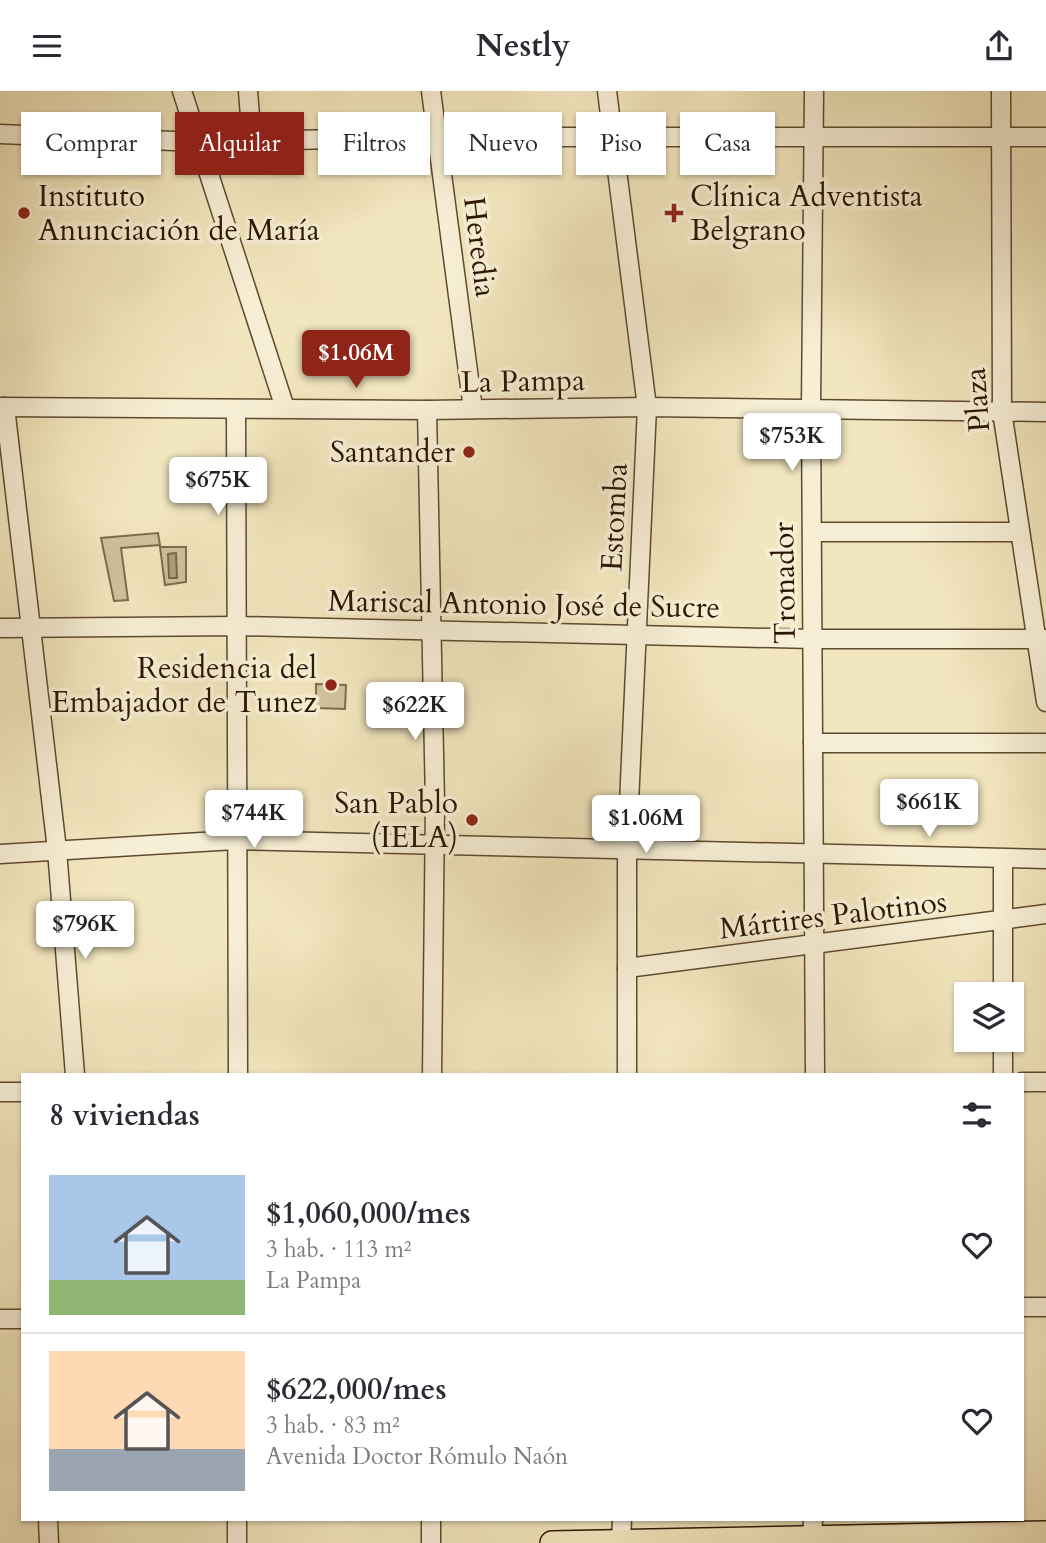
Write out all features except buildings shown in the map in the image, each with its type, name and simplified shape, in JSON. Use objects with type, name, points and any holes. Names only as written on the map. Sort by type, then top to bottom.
[{"type":"main road","points":[[552,1543],[622,1534],[1046,1533]]},
{"type":"street","points":[[182,91],[189,112]]},
{"type":"street","points":[[248,91],[250,112]]},
{"type":"street","name":"Heredia","points":[[431,91],[473,409]]},
{"type":"street","name":"Estomba","points":[[607,91],[610,112]]},
{"type":"street","name":"Tronador","points":[[814,91],[811,408],[815,1073]]},
{"type":"street","name":"Plaza","points":[[1001,91],[1002,411],[1020,532],[1042,639],[1046,702]]},
{"type":"street","points":[[0,134],[175,141]]},
{"type":"street","points":[[304,141],[438,137],[576,139]]},
{"type":"street","points":[[666,138],[1046,137]]},
{"type":"street","points":[[210,175],[285,408]]},
{"type":"street","name":"Estomba","points":[[618,175],[647,407],[627,847],[627,1073]]},
{"type":"street","points":[[2,407],[57,850],[75,1073]]},
{"type":"street","name":"La Pampa","points":[[2,407],[427,410],[647,407],[1046,412]]},
{"type":"street","points":[[236,409],[238,626],[235,840],[238,1073]]},
{"type":"street","points":[[427,410],[435,844],[432,1073]]},
{"type":"street","points":[[812,531],[1020,532]]},
{"type":"street","name":"Mariscal Antonio José de Sucre","points":[[0,628],[238,626],[813,639],[1042,639]]},
{"type":"street","points":[[813,743],[1046,743]]},
{"type":"street","points":[[0,854],[235,840],[627,847],[813,856],[1046,859]]},
{"type":"street","points":[[1003,859],[1003,982]]},
{"type":"street","name":"Mártires Palotinos","points":[[627,968],[815,946],[1046,914]]},
{"type":"street","points":[[1003,1052],[1003,1073]]},
{"type":"street","points":[[1024,1082],[1046,1082]]},
{"type":"street","points":[[0,1093],[21,1092]]},
{"type":"street","points":[[1024,1307],[1046,1307]]},
{"type":"street","points":[[0,1319],[21,1319]]},
{"type":"street","points":[[48,1521],[49,1543]]},
{"type":"street","points":[[237,1521],[237,1543]]},
{"type":"street","points":[[430,1521],[431,1543]]},
{"type":"shaded area","points":[[158,533],[160,545],[121,548],[128,600],[114,601],[101,538]]},
{"type":"shaded area","points":[[160,547],[186,547],[186,582],[165,585]]},
{"type":"shaded area","points":[[176,553],[177,578],[169,578],[168,554]]},
{"type":"shaded area","points":[[316,684],[346,685],[345,709],[316,708]]},
{"type":"place","name":"Instituto Anunciación de María","points":[[24,213]]},
{"type":"place","name":"Clínica Adventista Belgrano","points":[[674,213]]},
{"type":"place","name":"Santander","points":[[469,452]]},
{"type":"place","name":"Residencia del Embajador de Tunez","points":[[331,685]]},
{"type":"place","name":"San Pablo (IELA)","points":[[472,820]]}]
